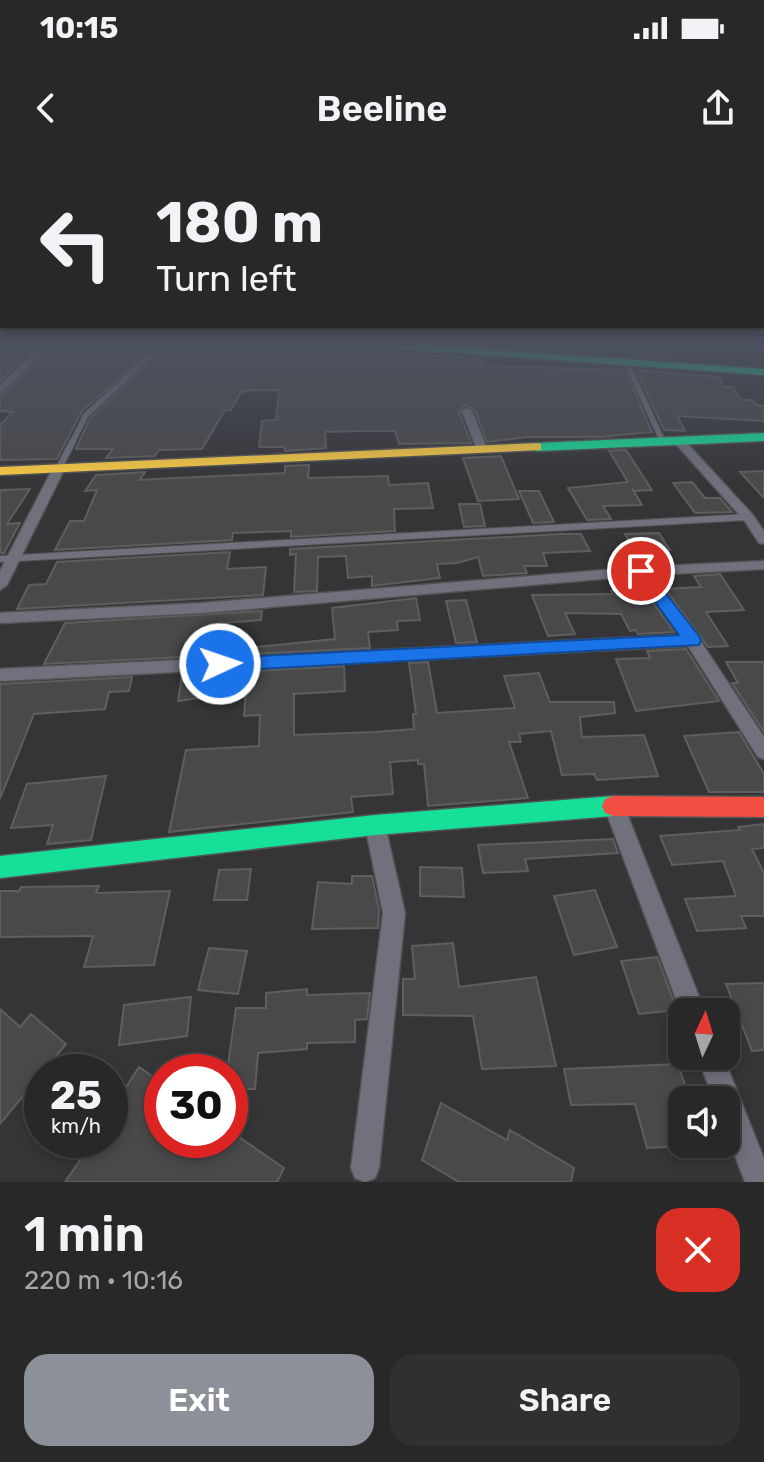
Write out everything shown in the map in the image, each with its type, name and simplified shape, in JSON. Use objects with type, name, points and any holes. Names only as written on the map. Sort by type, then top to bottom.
[{"type":"main road","points":[[0,471],[764,437]]},
{"type":"main road","points":[[0,867],[375,825],[614,806],[764,807]]},
{"type":"street","points":[[467,411],[482,449]]},
{"type":"street","points":[[671,442],[748,517],[764,540]]},
{"type":"street","points":[[0,585],[7,559],[59,468]]},
{"type":"street","points":[[0,618],[202,608],[641,571],[764,565]]},
{"type":"street","points":[[641,571],[692,640],[764,752]]},
{"type":"street","points":[[0,675],[692,640]]},
{"type":"street","points":[[614,806],[688,998]]},
{"type":"street","points":[[365,1168],[394,913],[375,825]]},
{"type":"street","points":[[715,1070],[759,1182]]},
{"type":"lane","points":[[59,468],[86,415],[110,393]]},
{"type":"lane","points":[[643,393],[671,442]]},
{"type":"lane","points":[[7,559],[748,517]]},
{"type":"building","points":[[4,393],[103,393],[82,411],[57,459],[0,460],[0,425],[13,412],[0,411],[0,396]]},
{"type":"building","points":[[117,393],[241,393],[231,410],[225,410],[202,449],[159,450],[155,456],[106,458],[113,449],[76,449],[90,418]]},
{"type":"building","points":[[279,393],[635,393],[652,432],[600,437],[527,437],[487,442],[475,410],[465,405],[459,412],[471,443],[399,444],[395,431],[325,432],[326,448],[285,451],[284,447],[259,447],[262,421],[276,420]]},
{"type":"building","points":[[647,393],[737,393],[741,400],[753,400],[756,405],[764,406],[764,421],[677,416],[685,431],[664,430]]},
{"type":"building","points":[[626,450],[652,490],[634,491],[642,505],[603,506],[611,519],[587,520],[568,488],[628,482],[609,451]]},
{"type":"building","points":[[501,456],[519,499],[478,501],[463,458]]},
{"type":"building","points":[[309,465],[308,478],[388,476],[389,485],[428,483],[433,508],[394,509],[395,531],[291,537],[291,531],[233,533],[232,540],[55,550],[70,521],[84,521],[97,490],[85,491],[96,475],[145,472],[140,480],[285,473],[285,466]]},
{"type":"building","points":[[764,471],[764,498],[740,472]]},
{"type":"building","points":[[692,482],[705,498],[720,498],[732,512],[695,513],[673,483]]},
{"type":"building","points":[[30,489],[7,524],[20,523],[4,553],[0,553],[0,490]]},
{"type":"building","points":[[519,491],[539,491],[554,522],[533,523]]},
{"type":"building","points":[[459,504],[480,504],[485,526],[464,527]]},
{"type":"building","points":[[659,533],[670,550],[635,551],[625,534]]},
{"type":"building","points":[[581,534],[590,551],[543,553],[547,566],[524,566],[527,573],[483,576],[478,557],[437,564],[440,578],[372,586],[372,576],[348,578],[346,556],[318,557],[317,591],[294,592],[296,554],[290,555],[290,549]]},
{"type":"building","points":[[230,552],[227,569],[266,567],[263,595],[17,609],[29,585],[46,584],[57,562]]},
{"type":"building","points":[[720,574],[744,610],[706,612],[728,646],[708,647],[665,589],[701,587],[694,576]]},
{"type":"building","points":[[643,589],[674,632],[638,634],[636,630],[630,631],[621,614],[565,613],[575,634],[548,636],[532,595],[613,594],[611,591]]},
{"type":"building","points":[[416,598],[420,620],[397,621],[398,630],[368,632],[370,648],[44,664],[65,623],[262,611],[261,620],[210,624],[206,652],[335,639],[332,608]]},
{"type":"building","points":[[466,600],[477,642],[456,643],[446,601]]},
{"type":"building","points":[[686,649],[719,701],[636,711],[616,659],[650,658],[647,651]]},
{"type":"building","points":[[428,662],[437,713],[515,708],[504,676],[539,673],[550,702],[614,702],[615,713],[580,717],[582,737],[644,735],[658,776],[597,780],[594,774],[562,775],[551,731],[519,734],[521,742],[509,742],[528,798],[428,806],[424,764],[418,764],[418,760],[390,762],[393,794],[351,797],[353,812],[169,832],[186,750],[259,746],[260,715],[244,716],[246,691],[178,701],[182,675],[344,666],[345,691],[294,694],[294,735],[375,732],[414,729],[413,714],[416,714],[409,663]]},
{"type":"building","points":[[726,662],[764,662],[764,732],[732,683],[738,683]]},
{"type":"building","points":[[132,677],[129,691],[109,692],[105,709],[34,714],[0,799],[0,684]]},
{"type":"building","points":[[739,732],[764,774],[764,792],[709,792],[684,736]]},
{"type":"building","points":[[106,776],[91,840],[47,844],[53,825],[11,828],[27,784]]},
{"type":"building","points":[[764,824],[764,848],[752,849],[764,873],[764,916],[741,916],[746,928],[697,931],[685,899],[736,896],[723,861],[672,865],[660,836],[740,830],[738,827]]},
{"type":"building","points":[[613,839],[618,853],[525,859],[528,871],[483,873],[478,845]]},
{"type":"building","points":[[420,867],[462,868],[464,897],[420,896]]},
{"type":"building","points":[[251,869],[247,900],[214,900],[219,870]]},
{"type":"building","points":[[352,876],[372,876],[379,910],[378,928],[312,929],[318,882],[352,884]]},
{"type":"building","points":[[99,886],[96,893],[170,891],[154,965],[84,967],[93,936],[0,937],[0,891],[19,891],[21,887]]},
{"type":"building","points":[[595,890],[617,947],[574,955],[554,896]]},
{"type":"building","points":[[453,943],[459,987],[536,977],[556,1066],[482,1069],[473,1016],[403,1015],[403,979],[415,979],[412,946]]},
{"type":"building","points":[[209,948],[247,951],[238,994],[198,990]]},
{"type":"building","points":[[657,957],[672,998],[668,998],[668,1011],[639,1014],[621,961]]},
{"type":"building","points":[[764,983],[764,1050],[752,1051],[740,1020],[740,998],[731,998],[726,984]]},
{"type":"building","points":[[307,989],[307,995],[370,993],[367,1019],[355,1020],[355,1042],[307,1043],[307,1049],[258,1053],[255,1089],[248,1089],[248,1054],[230,1054],[236,1008],[266,1008],[266,993]]},
{"type":"building","points":[[191,997],[187,1036],[119,1045],[124,1005]]},
{"type":"building","points":[[0,1009],[20,1027],[31,1014],[66,1044],[58,1054],[24,1054],[24,1095],[0,1124]]},
{"type":"building","points":[[668,1064],[668,1070],[680,1070],[685,1086],[668,1086],[668,1147],[647,1148],[635,1104],[571,1105],[564,1069]]},
{"type":"building","points":[[139,1067],[144,1070],[144,1158],[248,1158],[248,1143],[284,1168],[277,1182],[65,1182],[82,1158],[128,1158],[128,1084]]},
{"type":"building","points":[[441,1103],[507,1140],[510,1130],[574,1168],[571,1182],[459,1182],[422,1160]]},
{"type":"traffic: fast","points":[[537,447],[764,437]]},
{"type":"traffic: fast","points":[[0,867],[375,825],[613,806]]},
{"type":"traffic: slow","points":[[0,471],[537,447]]},
{"type":"traffic: jam","points":[[613,806],[764,807]]},
{"type":"route","points":[[220,664],[692,640],[641,571]]}]
